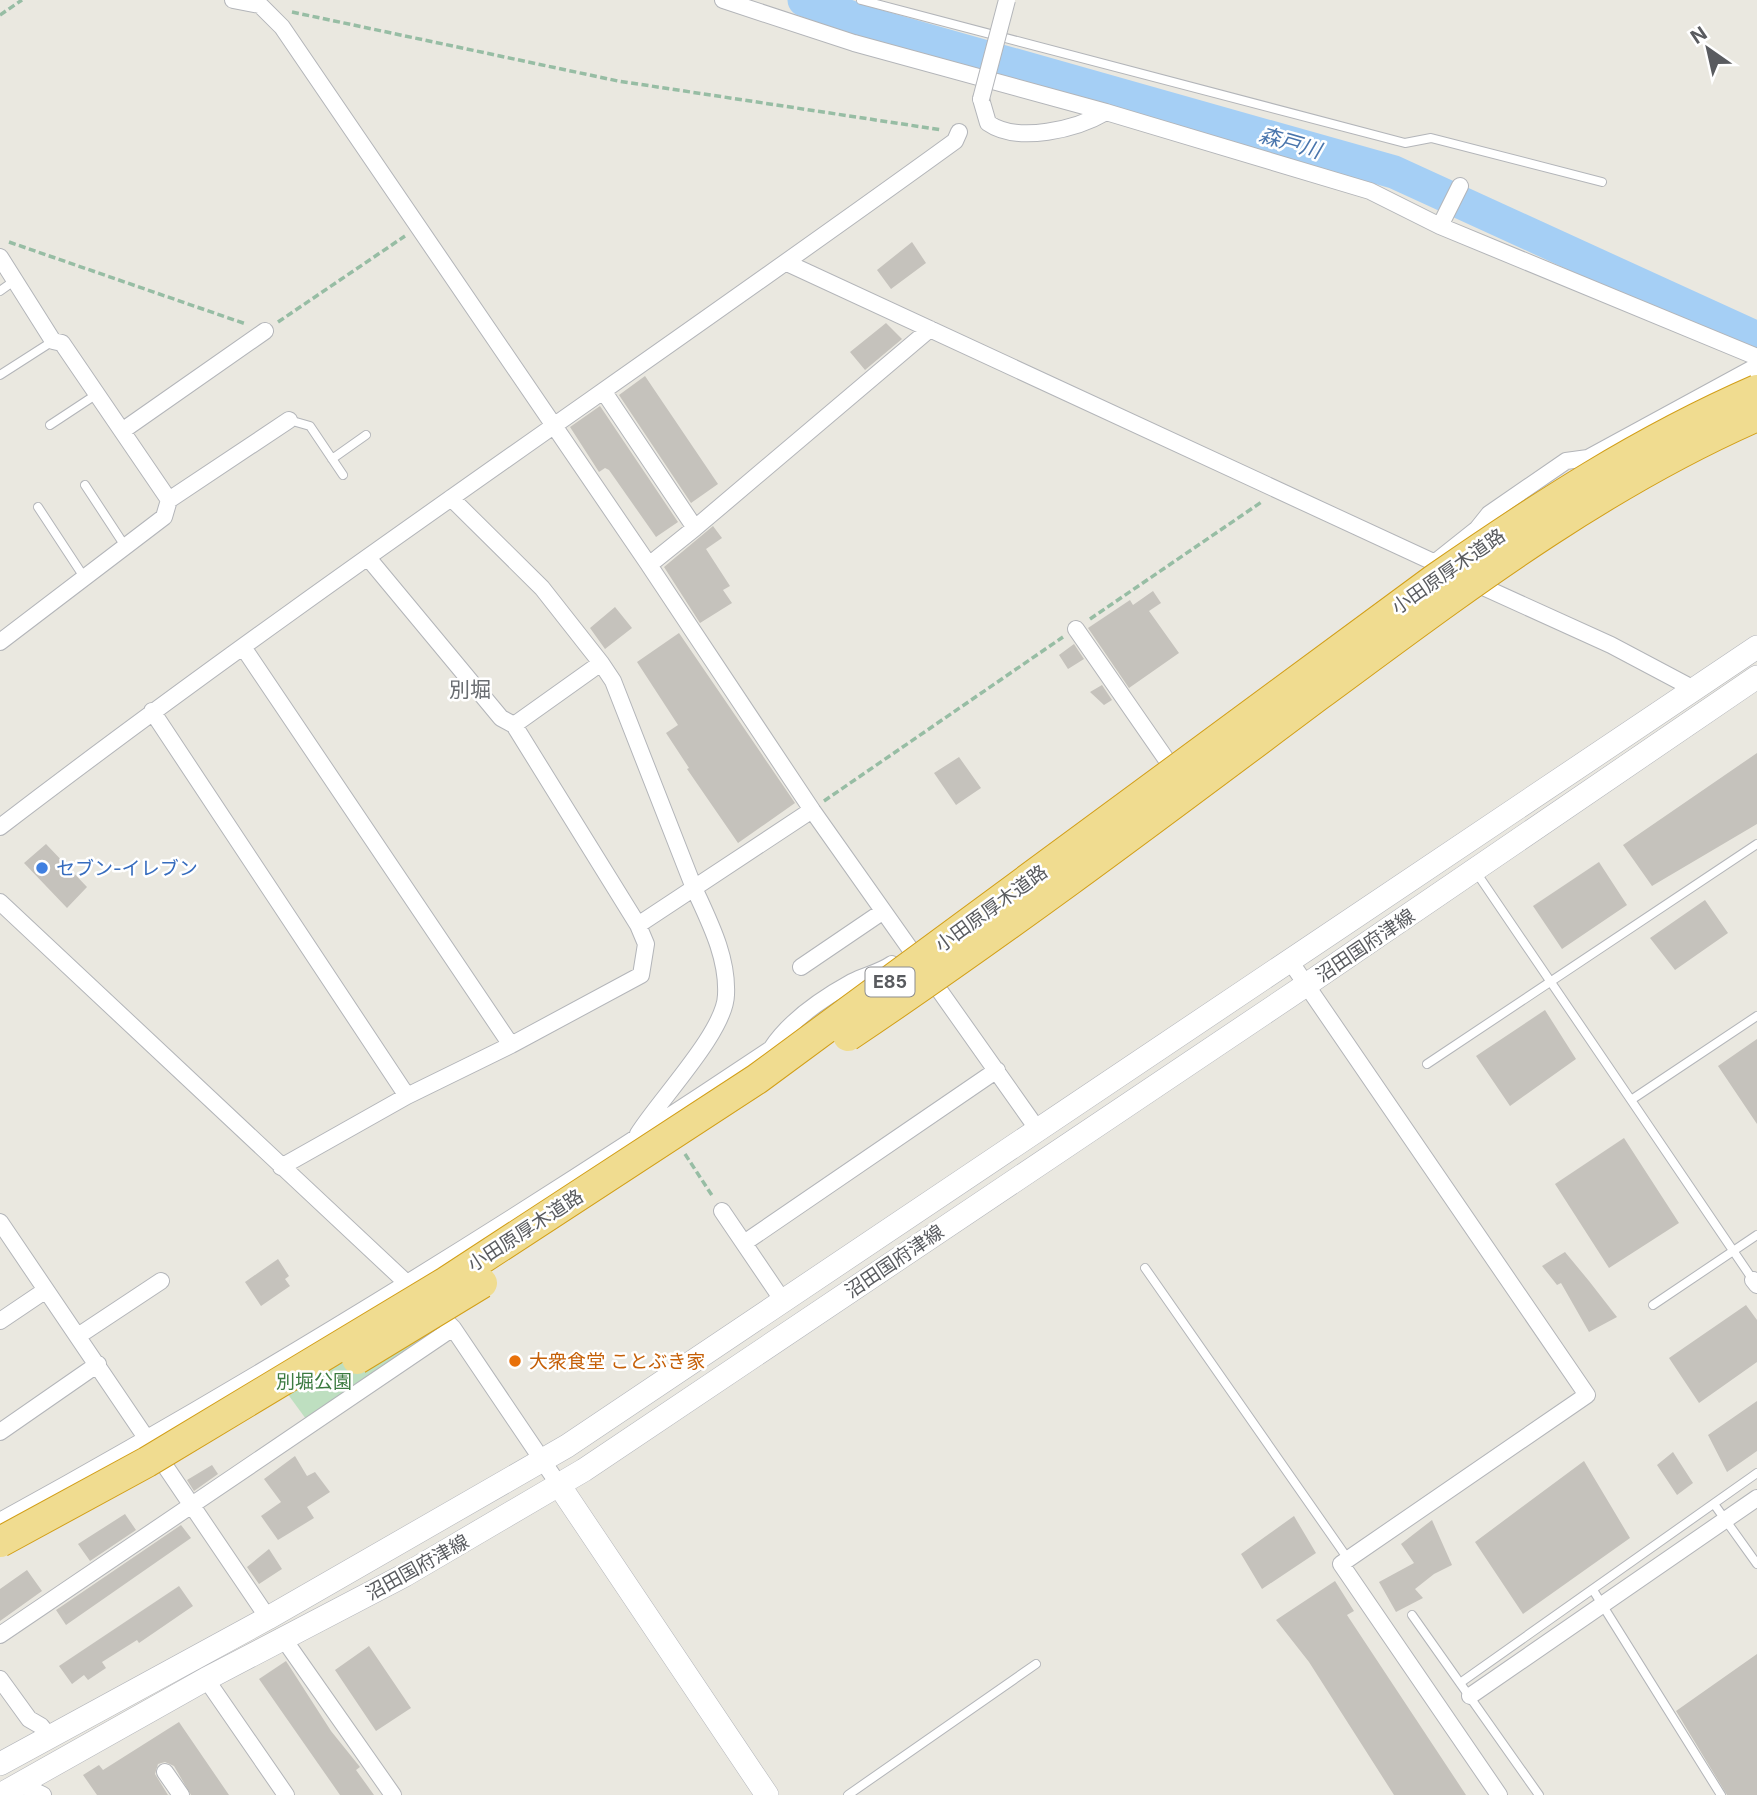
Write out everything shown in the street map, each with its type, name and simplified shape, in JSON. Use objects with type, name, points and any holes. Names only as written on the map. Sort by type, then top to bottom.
[{"type":"highway","name":"小田原厚木道路","points":[[0,1542],[147,1462],[446,1282],[757,1079],[1435,579],[1539,507],[1622,456],[1757,390]]},
{"type":"highway","name":"小田原厚木道路","points":[[0,1565],[438,1313],[983,945],[1450,598],[1548,530],[1632,478],[1757,416]]},
{"type":"main road","name":"沼田国府津線","points":[[0,1764],[268,1618],[544,1461],[1757,647]]},
{"type":"main road","name":"沼田国府津線","points":[[10,1789],[206,1679],[405,1575],[559,1485],[1306,985],[1757,677]]},
{"type":"main road","points":[[559,1485],[767,1795]]},
{"type":"street","points":[[233,0],[260,5],[282,27],[555,426],[812,810],[909,951],[1038,1130]]},
{"type":"street","points":[[723,0],[867,47],[1106,112],[1370,191],[1440,226],[1757,357]]},
{"type":"street","points":[[1007,0],[981,99],[982,112],[988,123],[997,130],[1016,134],[1071,128],[1106,112]]},
{"type":"street","points":[[0,827],[152,711],[787,263],[954,141],[959,132]]},
{"type":"street","points":[[1440,226],[1460,186]]},
{"type":"street","points":[[0,257],[53,341],[62,343],[169,500]]},
{"type":"street","points":[[787,263],[1435,562],[1490,592],[1514,600],[1657,667],[1694,690]]},
{"type":"street","points":[[649,565],[930,329]]},
{"type":"street","points":[[122,431],[265,331]]},
{"type":"street","points":[[0,1521],[149,1439],[407,1283],[663,1121],[771,1049],[783,1031],[853,981],[880,972],[909,951],[1435,562],[1477,529],[1489,514],[1566,461],[1588,458],[1757,366]]},
{"type":"street","points":[[604,392],[695,528]]},
{"type":"street","points":[[2,637],[164,517],[169,500],[289,419]]},
{"type":"street","points":[[451,498],[542,588],[613,681],[717,942],[727,997],[707,1039],[637,1136]]},
{"type":"street","points":[[281,1167],[407,1096],[511,1045],[642,975],[646,944],[638,925],[514,724],[501,718],[369,559]]},
{"type":"street","points":[[1076,629],[1166,759]]},
{"type":"street","points":[[243,648],[511,1045]]},
{"type":"street","points":[[514,724],[601,663]]},
{"type":"street","points":[[152,711],[407,1096]]},
{"type":"street","points":[[638,925],[812,810]]},
{"type":"street","points":[[0,902],[453,1328],[559,1485]]},
{"type":"street","points":[[801,967],[882,912]]},
{"type":"street","points":[[1290,961],[1587,1395],[1341,1564],[1499,1795]]},
{"type":"street","points":[[744,1243],[997,1070]]},
{"type":"street","points":[[722,1210],[783,1301]]},
{"type":"street","points":[[0,1222],[268,1618]]},
{"type":"street","points":[[78,1336],[161,1281]]},
{"type":"street","points":[[0,1321],[46,1290]]},
{"type":"street","points":[[0,1635],[453,1328]]},
{"type":"street","points":[[0,1432],[98,1364]]},
{"type":"street","points":[[1465,1689],[1603,1606],[1757,1497]]},
{"type":"street","points":[[283,1638],[393,1795]]},
{"type":"street","points":[[0,1679],[29,1719],[41,1726],[50,1737]]},
{"type":"street","points":[[206,1679],[286,1795]]},
{"type":"street","points":[[165,1772],[181,1795]]},
{"type":"street","points":[[10,1789],[43,1795]]},
{"type":"lane","points":[[861,0],[1405,143],[1431,138],[1602,182]]},
{"type":"lane","points":[[0,291],[14,281]]},
{"type":"lane","points":[[0,374],[53,341]]},
{"type":"lane","points":[[50,425],[97,394]]},
{"type":"lane","points":[[289,419],[310,426],[342,475]]},
{"type":"lane","points":[[332,459],[366,435]]},
{"type":"lane","points":[[85,485],[125,546]]},
{"type":"lane","points":[[38,507],[84,577]]},
{"type":"lane","points":[[1427,1064],[1757,844]]},
{"type":"lane","points":[[1474,870],[1757,1286]]},
{"type":"lane","points":[[1631,1100],[1757,1016]]},
{"type":"lane","points":[[1653,1305],[1757,1235]]},
{"type":"lane","points":[[1145,1268],[1348,1559]]},
{"type":"lane","points":[[1465,1689],[1593,1590],[1757,1473]]},
{"type":"lane","points":[[1714,1504],[1757,1564]]},
{"type":"lane","points":[[1593,1590],[1721,1795]]},
{"type":"lane","points":[[1412,1615],[1539,1795]]},
{"type":"lane","points":[[848,1795],[1036,1664]]},
{"type":"path","points":[[0,15],[22,0]]},
{"type":"path","points":[[260,5],[618,81],[959,132]]},
{"type":"path","points":[[0,239],[265,331],[419,226]]},
{"type":"path","points":[[812,810],[1279,490]]},
{"type":"path","points":[[663,1121],[722,1210]]},
{"type":"green space","name":"別堀公園","points":[[406,1294],[440,1328],[306,1419],[273,1374]]},
{"type":"building","points":[[912,242],[926,263],[891,289],[877,270]]},
{"type":"building","points":[[886,323],[902,339],[865,370],[850,352]]},
{"type":"building","points":[[645,376],[718,484],[691,503],[619,395]]},
{"type":"building","points":[[600,406],[678,522],[656,537],[609,470],[605,468],[599,472],[570,427]]},
{"type":"building","points":[[713,526],[722,538],[706,549],[730,586],[723,590],[732,603],[700,623],[664,567]]},
{"type":"building","points":[[1153,591],[1161,603],[1149,611],[1179,653],[1129,688],[1088,628],[1130,600],[1133,605]]},
{"type":"building","points":[[615,607],[632,628],[605,649],[590,628]]},
{"type":"building","points":[[679,633],[795,803],[738,843],[687,769],[689,768],[666,733],[678,725],[637,662]]},
{"type":"building","points":[[1074,644],[1084,659],[1068,669],[1059,655]]},
{"type":"building","points":[[1102,685],[1112,700],[1104,705],[1090,692]]},
{"type":"building","points":[[1757,753],[1757,824],[1652,886],[1623,845]]},
{"type":"building","points":[[959,757],[981,788],[956,805],[934,773]]},
{"type":"building","points":[[46,844],[87,887],[67,908],[24,863]]},
{"type":"building","points":[[1599,862],[1627,905],[1562,949],[1533,906]]},
{"type":"building","points":[[1705,900],[1728,933],[1675,970],[1650,938]]},
{"type":"building","points":[[1545,1010],[1576,1059],[1510,1106],[1476,1056]]},
{"type":"building","points":[[1757,1039],[1757,1124],[1718,1066]]},
{"type":"building","points":[[1624,1138],[1679,1223],[1609,1268],[1555,1184]]},
{"type":"building","points":[[1565,1252],[1617,1317],[1589,1332],[1561,1283],[1557,1285],[1542,1266]]},
{"type":"building","points":[[278,1259],[289,1276],[285,1279],[290,1286],[261,1306],[245,1282]]},
{"type":"building","points":[[1746,1305],[1757,1320],[1757,1362],[1699,1403],[1669,1358]]},
{"type":"building","points":[[1757,1401],[1757,1451],[1727,1472],[1708,1435]]},
{"type":"building","points":[[1673,1452],[1693,1483],[1677,1495],[1657,1465]]},
{"type":"building","points":[[295,1456],[307,1476],[315,1472],[330,1492],[307,1507],[314,1518],[278,1540],[261,1516],[281,1502],[264,1479]]},
{"type":"building","points":[[1584,1461],[1630,1538],[1523,1614],[1475,1542]]},
{"type":"building","points":[[212,1465],[218,1474],[194,1491],[187,1480]]},
{"type":"building","points":[[125,1514],[136,1530],[90,1561],[78,1544]]},
{"type":"building","points":[[1294,1516],[1316,1553],[1262,1589],[1241,1554]]},
{"type":"building","points":[[1432,1520],[1452,1565],[1434,1574],[1415,1589],[1423,1598],[1396,1612],[1379,1582],[1414,1563],[1401,1544]]},
{"type":"building","points":[[181,1525],[191,1538],[66,1625],[56,1610]]},
{"type":"building","points":[[269,1549],[282,1569],[259,1584],[247,1567]]},
{"type":"building","points":[[27,1570],[42,1591],[0,1621],[0,1589]]},
{"type":"building","points":[[1335,1581],[1354,1611],[1347,1615],[1466,1795],[1394,1795],[1309,1662],[1276,1620]]},
{"type":"building","points":[[179,1586],[193,1606],[139,1643],[137,1640],[102,1662],[106,1668],[88,1680],[84,1675],[72,1684],[59,1666]]},
{"type":"building","points":[[369,1646],[411,1708],[376,1731],[335,1670]]},
{"type":"building","points":[[1757,1654],[1757,1795],[1727,1795],[1676,1711]]},
{"type":"building","points":[[286,1661],[331,1731],[360,1767],[356,1770],[374,1795],[340,1795],[259,1679]]},
{"type":"building","points":[[179,1722],[229,1795],[191,1795],[174,1766],[165,1762],[158,1764],[155,1774],[168,1795],[97,1795],[83,1775],[99,1765],[103,1770]]},
{"type":"waterway","name":"森戸川","points":[[804,0],[870,24],[1394,172],[1757,338]]},
{"type":"place","name":"セブン-イレブン","points":[[42,868]]},
{"type":"place","name":"大衆食堂 ことぶき家","points":[[515,1361]]},
{"type":"district","name":"別堀","points":[[470,690]]}]
